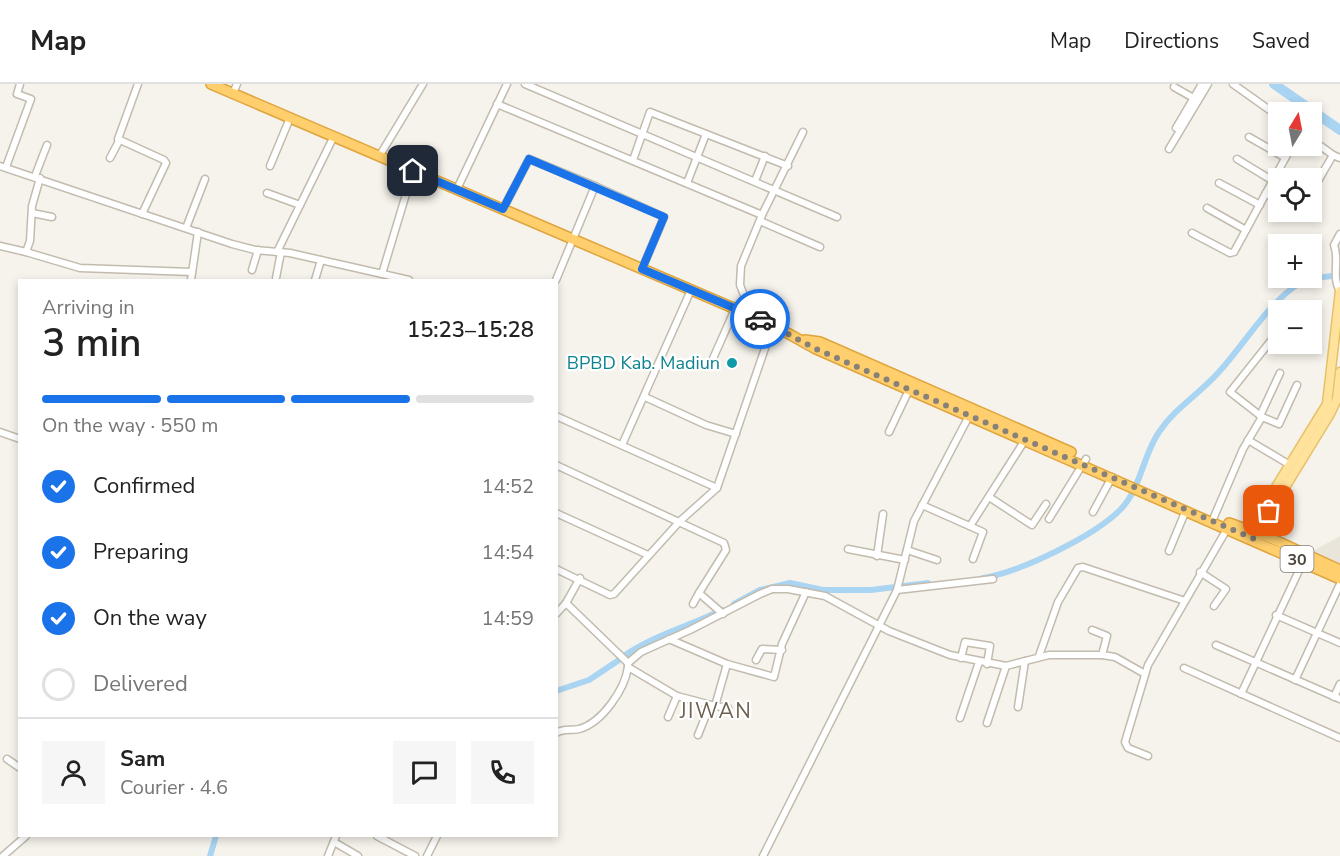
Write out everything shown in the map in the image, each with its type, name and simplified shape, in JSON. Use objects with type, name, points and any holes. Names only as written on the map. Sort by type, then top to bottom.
[{"type":"highway","name":"30","points":[[211,84],[235,89],[290,118],[803,339],[819,342],[909,390],[1025,440],[1085,462],[1227,529],[1252,534],[1340,579]]},
{"type":"highway","name":"30","points":[[878,372],[1137,485],[1340,570]]},
{"type":"main road","points":[[1252,534],[1327,404],[1336,357],[1340,291]]},
{"type":"main road","points":[[1252,534],[1330,414],[1337,399],[1340,372]]},
{"type":"street","points":[[20,84],[17,94],[31,99],[3,167],[258,250],[321,260],[404,279]]},
{"type":"street","points":[[110,158],[119,141],[138,84]]},
{"type":"street","points":[[380,155],[423,84]]},
{"type":"street","points":[[457,189],[507,84]]},
{"type":"street","points":[[525,84],[837,217]]},
{"type":"street","points":[[1169,149],[1203,84]]},
{"type":"street","points":[[1176,128],[1209,84]]},
{"type":"street","points":[[1233,84],[1268,109]]},
{"type":"street","points":[[1174,87],[1196,100]]},
{"type":"street","points":[[497,104],[687,183],[820,247]]},
{"type":"street","points":[[633,160],[650,112],[788,165]]},
{"type":"street","points":[[1174,114],[1182,119]]},
{"type":"street","points":[[270,166],[290,118]]},
{"type":"street","points":[[752,316],[740,285],[739,274],[761,218],[802,132]]},
{"type":"street","points":[[687,183],[706,134]]},
{"type":"street","points":[[276,278],[279,252],[334,136]]},
{"type":"street","points":[[1249,137],[1284,157],[1279,168]]},
{"type":"street","points":[[119,141],[165,162],[142,214]]},
{"type":"street","points":[[26,252],[30,241],[37,177],[47,145]]},
{"type":"street","points":[[1322,146],[1340,158]]},
{"type":"street","points":[[1322,174],[1333,154]]},
{"type":"street","points":[[755,181],[765,156]]},
{"type":"street","points":[[503,209],[529,159],[595,186],[664,217],[642,269]]},
{"type":"street","points":[[1237,159],[1268,178]]},
{"type":"street","points":[[382,274],[413,171]]},
{"type":"street","points":[[186,228],[205,179]]},
{"type":"street","points":[[1219,183],[1260,205]]},
{"type":"street","points":[[556,279],[595,186]]},
{"type":"street","points":[[1192,232],[1230,254],[1234,252],[1268,190]]},
{"type":"street","points":[[267,193],[300,206]]},
{"type":"street","points":[[1207,208],[1245,230]]},
{"type":"street","points":[[32,213],[52,217]]},
{"type":"street","points":[[191,279],[198,232]]},
{"type":"street","points":[[1340,234],[1334,245],[1339,251],[1335,281],[1340,291]]},
{"type":"street","points":[[0,246],[80,268],[192,272]]},
{"type":"street","points":[[252,270],[258,250]]},
{"type":"street","points":[[315,279],[321,260]]},
{"type":"street","points":[[622,445],[691,290]]},
{"type":"street","points":[[711,363],[735,309]]},
{"type":"street","points":[[558,569],[610,595],[614,594],[680,521],[717,488],[773,325]]},
{"type":"street","points":[[1268,344],[1230,392],[1261,416],[1279,424],[1297,386]]},
{"type":"street","points":[[1214,517],[1280,373]]},
{"type":"street","points":[[889,432],[909,390]]},
{"type":"street","points":[[645,397],[706,425],[736,434]]},
{"type":"street","points":[[763,856],[841,697],[880,626],[897,589],[911,529],[969,416]]},
{"type":"street","points":[[558,417],[717,488]]},
{"type":"street","points":[[0,432],[18,438]]},
{"type":"street","points":[[970,526],[1025,440]]},
{"type":"street","points":[[1248,440],[1290,465]]},
{"type":"street","points":[[1049,519],[1085,462]]},
{"type":"street","points":[[558,466],[680,521],[727,546],[716,570],[693,604]]},
{"type":"street","points":[[1093,512],[1113,477]]},
{"type":"street","points":[[989,497],[1032,525],[1046,504]]},
{"type":"street","points":[[922,505],[984,534],[974,559]]},
{"type":"street","points":[[1169,551],[1186,510]]},
{"type":"street","points":[[558,514],[648,555]]},
{"type":"street","points":[[877,556],[883,514]]},
{"type":"street","points":[[1148,756],[1128,747],[1125,742],[1145,674],[1200,572],[1227,529]]},
{"type":"street","points":[[848,549],[905,560]]},
{"type":"street","points":[[907,550],[937,560]]},
{"type":"street","points":[[1241,694],[1276,615],[1303,562]]},
{"type":"street","points":[[1039,656],[1058,602],[1078,568],[1104,574],[1185,601]]},
{"type":"street","points":[[1200,572],[1226,589],[1214,606]]},
{"type":"street","points":[[558,612],[566,603],[580,578]]},
{"type":"street","points":[[897,589],[993,579]]},
{"type":"street","points":[[1295,680],[1315,633],[1340,584]]},
{"type":"street","points":[[558,732],[562,729],[580,729],[596,719],[624,687],[628,665],[641,652],[772,589],[806,592],[829,598],[880,626],[938,652],[961,658],[1006,666],[1039,656],[1102,655],[1115,657],[1145,674]]},
{"type":"street","points":[[669,639],[727,664],[774,677],[782,650],[806,592]]},
{"type":"street","points":[[699,593],[721,612]]},
{"type":"street","points":[[566,603],[628,665],[677,696],[728,708]]},
{"type":"street","points":[[1276,615],[1340,643]]},
{"type":"street","points":[[1092,630],[1107,636],[1102,655]]},
{"type":"street","points":[[960,717],[990,646],[965,642],[961,658]]},
{"type":"street","points":[[1216,645],[1337,698],[1340,684]]},
{"type":"street","points":[[756,660],[762,649],[782,650]]},
{"type":"street","points":[[1018,706],[1025,662]]},
{"type":"street","points":[[698,735],[712,706],[727,664]]},
{"type":"street","points":[[987,723],[1006,666]]},
{"type":"street","points":[[1184,668],[1340,738]]},
{"type":"street","points":[[668,717],[677,696]]},
{"type":"street","points":[[7,759],[18,767]]},
{"type":"street","points":[[3,856],[25,837]]},
{"type":"street","points":[[379,837],[416,856]]},
{"type":"street","points":[[427,856],[436,837]]},
{"type":"street","points":[[328,856],[335,839],[358,856]]},
{"type":"shaded area","points":[[1340,536],[1340,565],[1311,552]]},
{"type":"waterway","points":[[1274,84],[1340,130]]},
{"type":"waterway","points":[[983,578],[1036,561],[1094,530],[1121,509],[1128,501],[1149,451],[1165,423],[1217,374],[1277,301],[1304,281],[1340,275]]},
{"type":"waterway","points":[[734,604],[760,590],[790,583],[823,590],[871,590],[928,583]]},
{"type":"waterway","points":[[624,656],[660,636],[722,610]]},
{"type":"waterway","points":[[558,690],[589,680],[619,660]]},
{"type":"waterway","points":[[210,856],[216,837]]},
{"type":"way so far","points":[[760,319],[803,339],[816,349],[1100,471],[1227,529],[1254,539],[1269,511]]},
{"type":"place","name":"BPBD Kab. Madiun","points":[[732,363]]},
{"type":"district","name":"JIWAN","points":[[716,711]]},
{"type":"route","points":[[413,171],[503,209],[529,159],[595,186],[664,217],[642,269],[760,319]]}]
